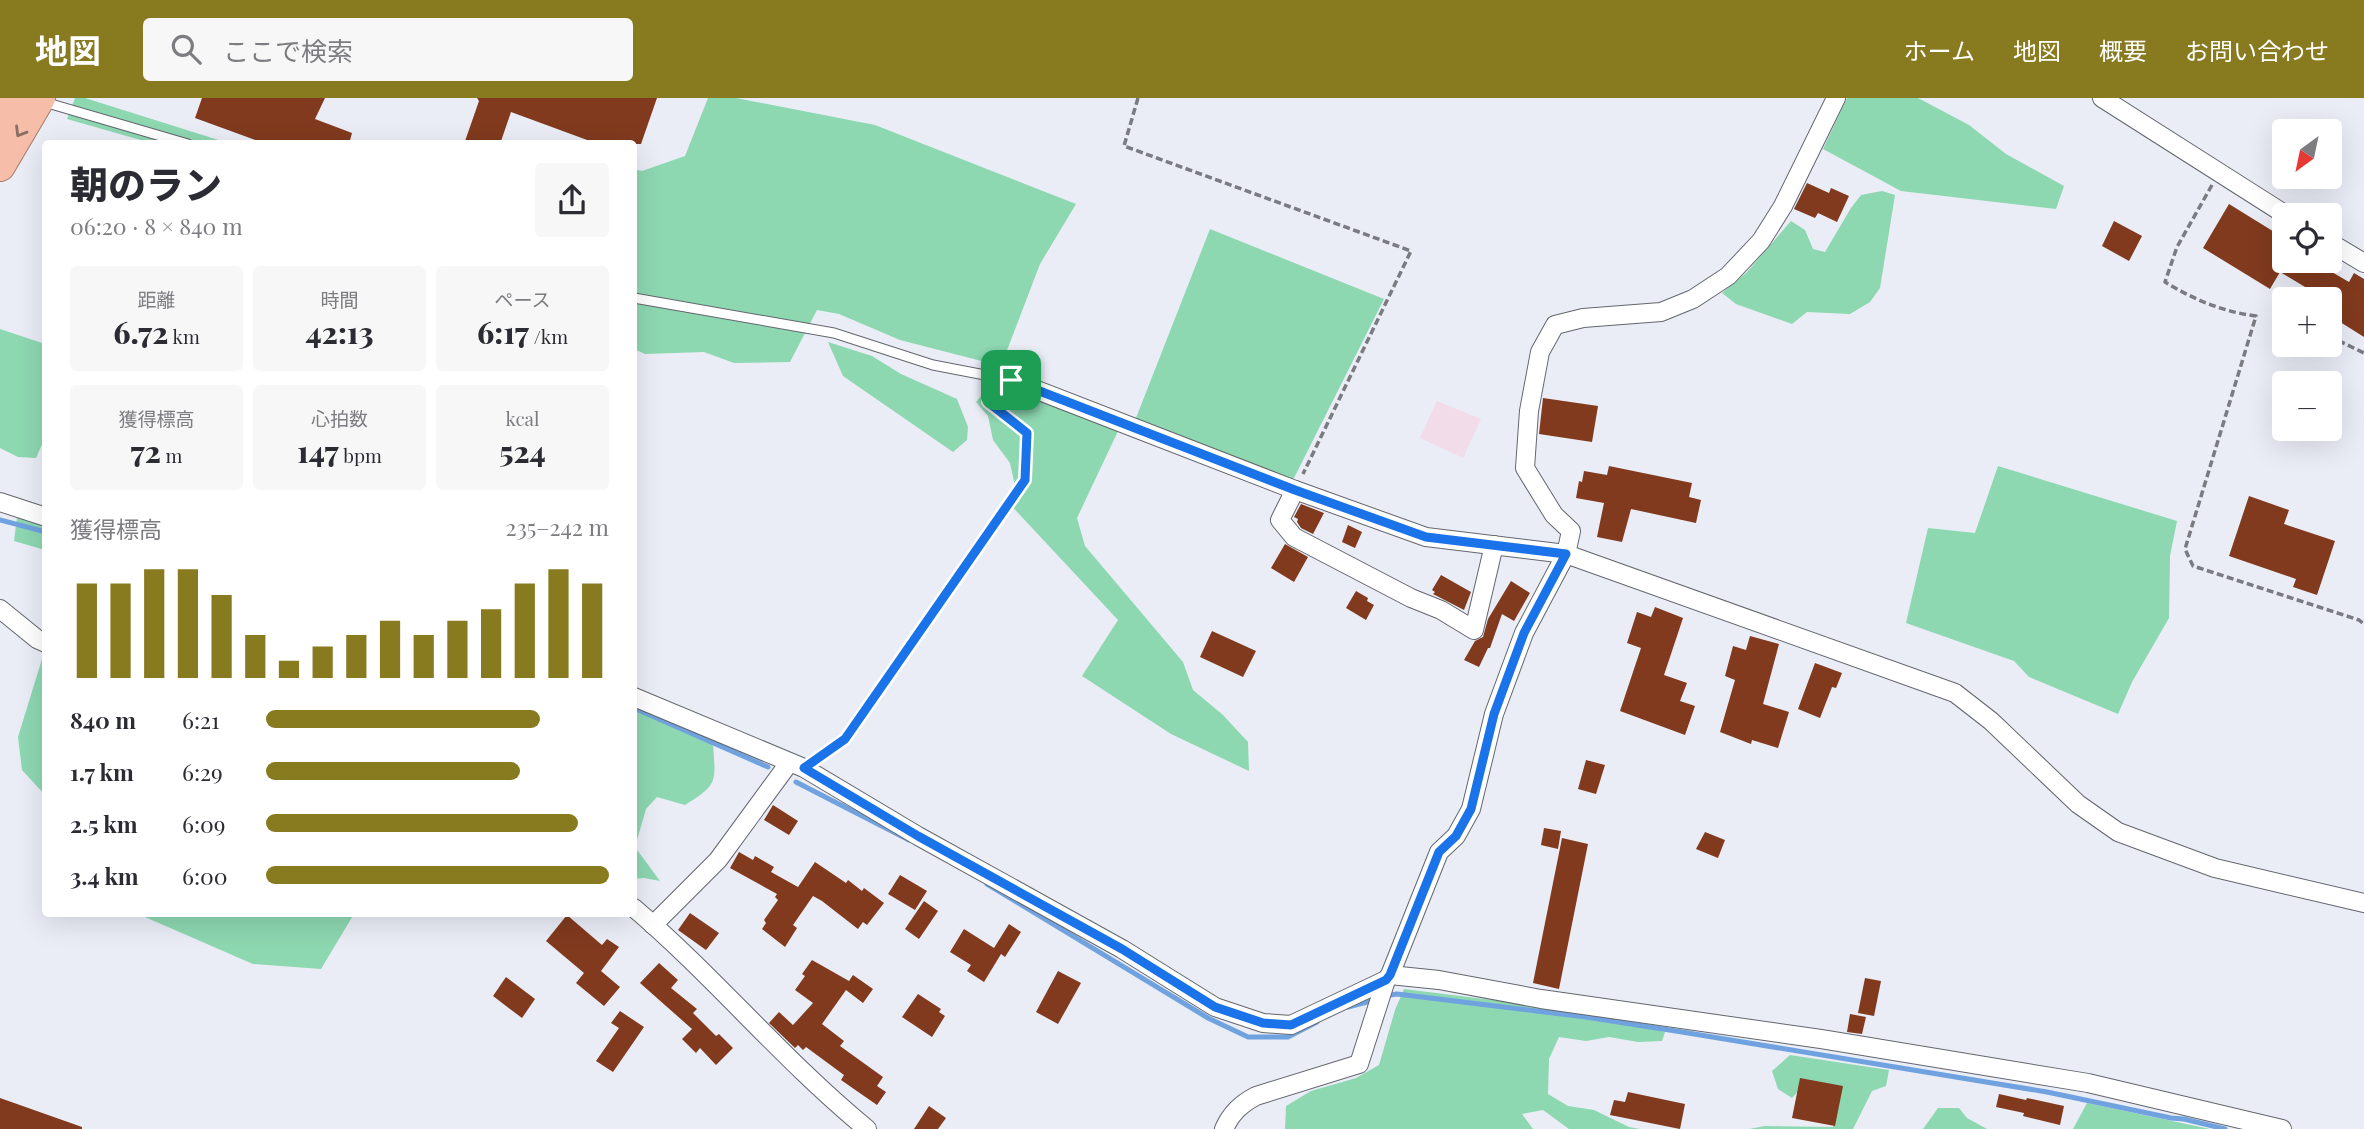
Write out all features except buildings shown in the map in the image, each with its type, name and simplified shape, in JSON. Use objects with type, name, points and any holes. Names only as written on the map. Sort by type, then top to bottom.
[{"type":"highway","points":[[0,122],[31,99]]},
{"type":"highway","points":[[0,166],[31,99]]},
{"type":"street","points":[[1224,1129],[1230,1116],[1242,1104],[1256,1096],[1359,1063],[1388,978],[1439,852],[1456,836],[1471,809],[1494,714],[1524,633],[1566,554],[1572,531],[1554,515],[1525,468],[1529,411],[1540,352],[1555,326],[1583,318],[1661,312],[1693,299],[1728,276],[1761,241],[1783,206],[1836,98]]},
{"type":"street","points":[[2102,98],[2272,206]]},
{"type":"street","points":[[2342,250],[2364,263]]},
{"type":"street","points":[[1011,380],[1295,490],[1426,537],[1566,554],[1955,693],[1992,721],[2078,804],[2118,832],[2215,868],[2364,903]]},
{"type":"street","points":[[1295,490],[1280,520],[1294,537],[1411,598],[1441,610],[1474,630],[1494,545]]},
{"type":"street","points":[[0,502],[42,516]]},
{"type":"street","points":[[0,609],[42,641]]},
{"type":"street","points":[[637,698],[797,766],[1122,949],[1215,1007],[1263,1023],[1291,1025],[1388,978],[1439,980],[1541,999],[1821,1039],[2088,1083],[2282,1129]]},
{"type":"street","points":[[653,925],[718,860],[797,766]]},
{"type":"street","points":[[637,911],[829,1098],[867,1129]]},
{"type":"lane","points":[[31,99],[174,140]]},
{"type":"lane","points":[[637,299],[834,333],[933,365],[1011,380]]},
{"type":"path","points":[[1138,98],[1124,146],[1411,251],[1295,490]]},
{"type":"path","points":[[2218,173],[2177,247],[2165,282],[2183,293],[2232,313],[2256,316],[2185,549],[2193,566],[2360,620],[2364,624]]},
{"type":"path","points":[[2342,342],[2364,353]]},
{"type":"path","points":[[797,766],[845,739],[1025,480],[1027,433],[988,402],[1011,380]]},
{"type":"shaded area","points":[[1437,401],[1481,419],[1463,458],[1420,438]]},
{"type":"green space","points":[[75,98],[85,98],[218,140],[140,140],[67,119]]},
{"type":"green space","points":[[708,98],[736,98],[875,125],[1076,204],[1040,264],[1001,366],[900,340],[839,314],[817,310],[790,362],[734,363],[704,352],[645,354],[637,350],[637,170],[642,171],[685,156]]},
{"type":"green space","points":[[1847,98],[1918,98],[1969,125],[2006,154],[2064,186],[2056,209],[1901,191],[1823,149]]},
{"type":"green space","points":[[1882,191],[1895,195],[1880,288],[1870,302],[1850,314],[1807,312],[1792,324],[1736,304],[1722,293],[1747,272],[1791,221],[1805,230],[1813,249],[1825,252],[1861,195]]},
{"type":"green space","points":[[1210,229],[1384,299],[1292,482],[1136,418]]},
{"type":"green space","points":[[0,329],[42,343],[42,445],[36,458],[18,457],[0,448]]},
{"type":"green space","points":[[828,342],[872,356],[901,374],[957,399],[968,427],[967,440],[953,452],[843,376]]},
{"type":"green space","points":[[989,387],[1021,391],[1119,429],[1077,518],[1085,546],[1183,662],[1193,690],[1223,715],[1248,742],[1249,771],[1171,734],[1082,676],[1118,620],[1005,499],[1015,486],[1010,463],[993,440],[988,416],[976,402]]},
{"type":"green space","points":[[1998,466],[2177,521],[2170,556],[2169,618],[2132,682],[2118,714],[2029,677],[2014,661],[1906,623],[1928,528],[1975,533]]},
{"type":"green space","points":[[17,517],[42,525],[42,549],[14,541]]},
{"type":"green space","points":[[42,659],[42,792],[22,770],[18,737]]},
{"type":"green space","points":[[637,711],[713,742],[713,780],[704,792],[685,805],[657,797],[646,809],[637,840]]},
{"type":"green space","points":[[637,850],[660,881],[637,879]]},
{"type":"green space","points":[[145,917],[352,917],[321,969],[253,964]]},
{"type":"green space","points":[[1404,989],[1573,1010],[1665,1032],[1662,1041],[1638,1042],[1609,1037],[1586,1041],[1559,1037],[1549,1059],[1548,1094],[1568,1106],[1594,1110],[1629,1127],[1640,1129],[1569,1129],[1543,1110],[1522,1114],[1533,1129],[1285,1129],[1286,1106],[1311,1091],[1356,1078],[1379,1065]]},
{"type":"green space","points":[[1790,1055],[1889,1070],[1886,1086],[1872,1091],[1853,1129],[1749,1129],[1765,1126],[1833,1127],[1838,1090],[1801,1088],[1792,1098],[1778,1089],[1772,1071]]},
{"type":"green space","points":[[2087,1103],[2210,1129],[2073,1129]]},
{"type":"green space","points":[[1938,1108],[1959,1108],[1967,1118],[1987,1129],[1923,1129]]},
{"type":"waterway","points":[[0,520],[42,531]]},
{"type":"waterway","points":[[637,709],[768,767]]},
{"type":"waterway","points":[[796,782],[909,840]]},
{"type":"waterway","points":[[987,884],[1208,1018],[1248,1037],[1288,1037],[1317,1022]]},
{"type":"waterway","points":[[1390,995],[1586,1017],[1682,1032],[2047,1092],[2225,1129]]},
{"type":"waterway","points":[[1348,1007],[1371,1001]]},
{"type":"route","points":[[1011,380],[1295,490],[1426,537],[1566,554],[1524,633],[1494,714],[1471,809],[1456,836],[1439,852],[1386,980],[1291,1025],[1263,1023],[1215,1007],[1122,949],[918,836],[804,768],[845,739],[1025,480],[1027,433],[988,402],[1011,380]]}]
